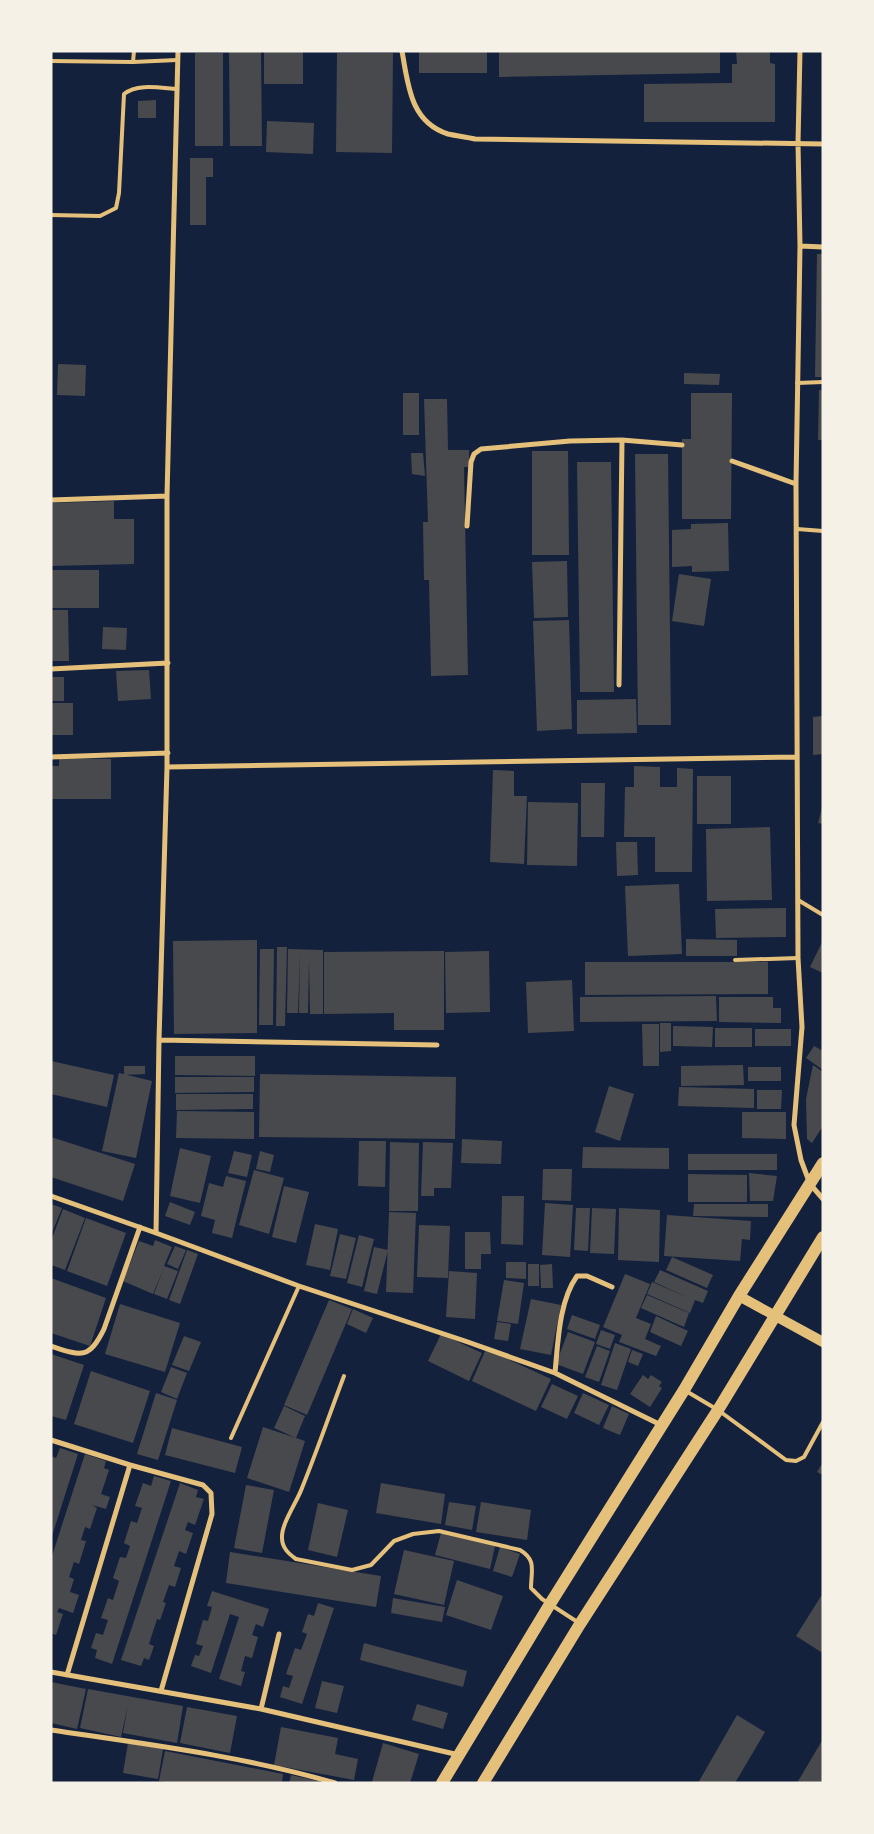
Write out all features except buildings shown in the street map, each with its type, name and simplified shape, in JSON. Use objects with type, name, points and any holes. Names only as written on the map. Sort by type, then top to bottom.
[{"type":"main road","points":[[442,1783],[550,1604],[684,1390],[739,1296],[823,1163]]},
{"type":"main road","points":[[483,1783],[580,1624],[718,1410],[823,1237]]},
{"type":"main road","points":[[739,1296],[823,1342]]},
{"type":"street","points":[[156,1233],[159,1040],[168,753],[167,496],[178,51]]},
{"type":"street","points":[[402,51],[410,92],[418,112],[433,126],[447,133],[475,139],[823,144]]},
{"type":"street","points":[[800,51],[798,143],[800,246],[796,484],[798,958],[802,1027],[794,1125],[810,1184],[823,1199]]},
{"type":"street","points":[[800,246],[823,247]]},
{"type":"street","points":[[467,526],[471,462],[474,454],[481,449],[570,441],[622,440],[682,445]]},
{"type":"street","points":[[619,685],[622,440]]},
{"type":"street","points":[[732,461],[796,484]]},
{"type":"street","points":[[51,500],[167,496]]},
{"type":"street","points":[[51,669],[168,663]]},
{"type":"street","points":[[51,757],[168,753]]},
{"type":"street","points":[[167,768],[797,757]]},
{"type":"street","points":[[159,1040],[437,1045]]},
{"type":"street","points":[[51,1196],[299,1286],[465,1340],[555,1373],[662,1425]]},
{"type":"street","points":[[51,1346],[77,1354],[91,1351],[98,1343],[140,1227]]},
{"type":"street","points":[[555,1373],[559,1330],[571,1284],[577,1276],[587,1276],[612,1287]]},
{"type":"street","points":[[51,1440],[130,1465],[204,1485],[211,1493],[212,1514],[161,1692]]},
{"type":"street","points":[[67,1675],[130,1465]]},
{"type":"street","points":[[261,1709],[279,1634]]},
{"type":"street","points":[[51,1672],[261,1709],[459,1755]]},
{"type":"street","points":[[51,1730],[175,1748],[310,1776],[334,1783]]},
{"type":"lane","points":[[133,62],[134,51]]},
{"type":"lane","points":[[51,62],[177,60]]},
{"type":"lane","points":[[51,215],[100,216],[116,208],[119,193],[124,94],[129,89],[136,88],[177,89]]},
{"type":"lane","points":[[797,383],[823,382]]},
{"type":"lane","points":[[797,529],[823,531]]},
{"type":"lane","points":[[798,900],[823,915]]},
{"type":"lane","points":[[735,960],[798,958]]},
{"type":"lane","points":[[231,1438],[299,1286]]},
{"type":"lane","points":[[344,1376],[302,1490],[283,1530],[282,1539],[284,1547],[289,1554],[296,1559],[352,1570],[371,1565],[394,1542],[413,1534],[439,1530],[520,1550],[527,1554],[531,1560],[531,1588],[542,1599],[580,1624]]},
{"type":"lane","points":[[684,1390],[718,1410],[786,1460],[796,1462],[804,1457],[823,1422]]}]
